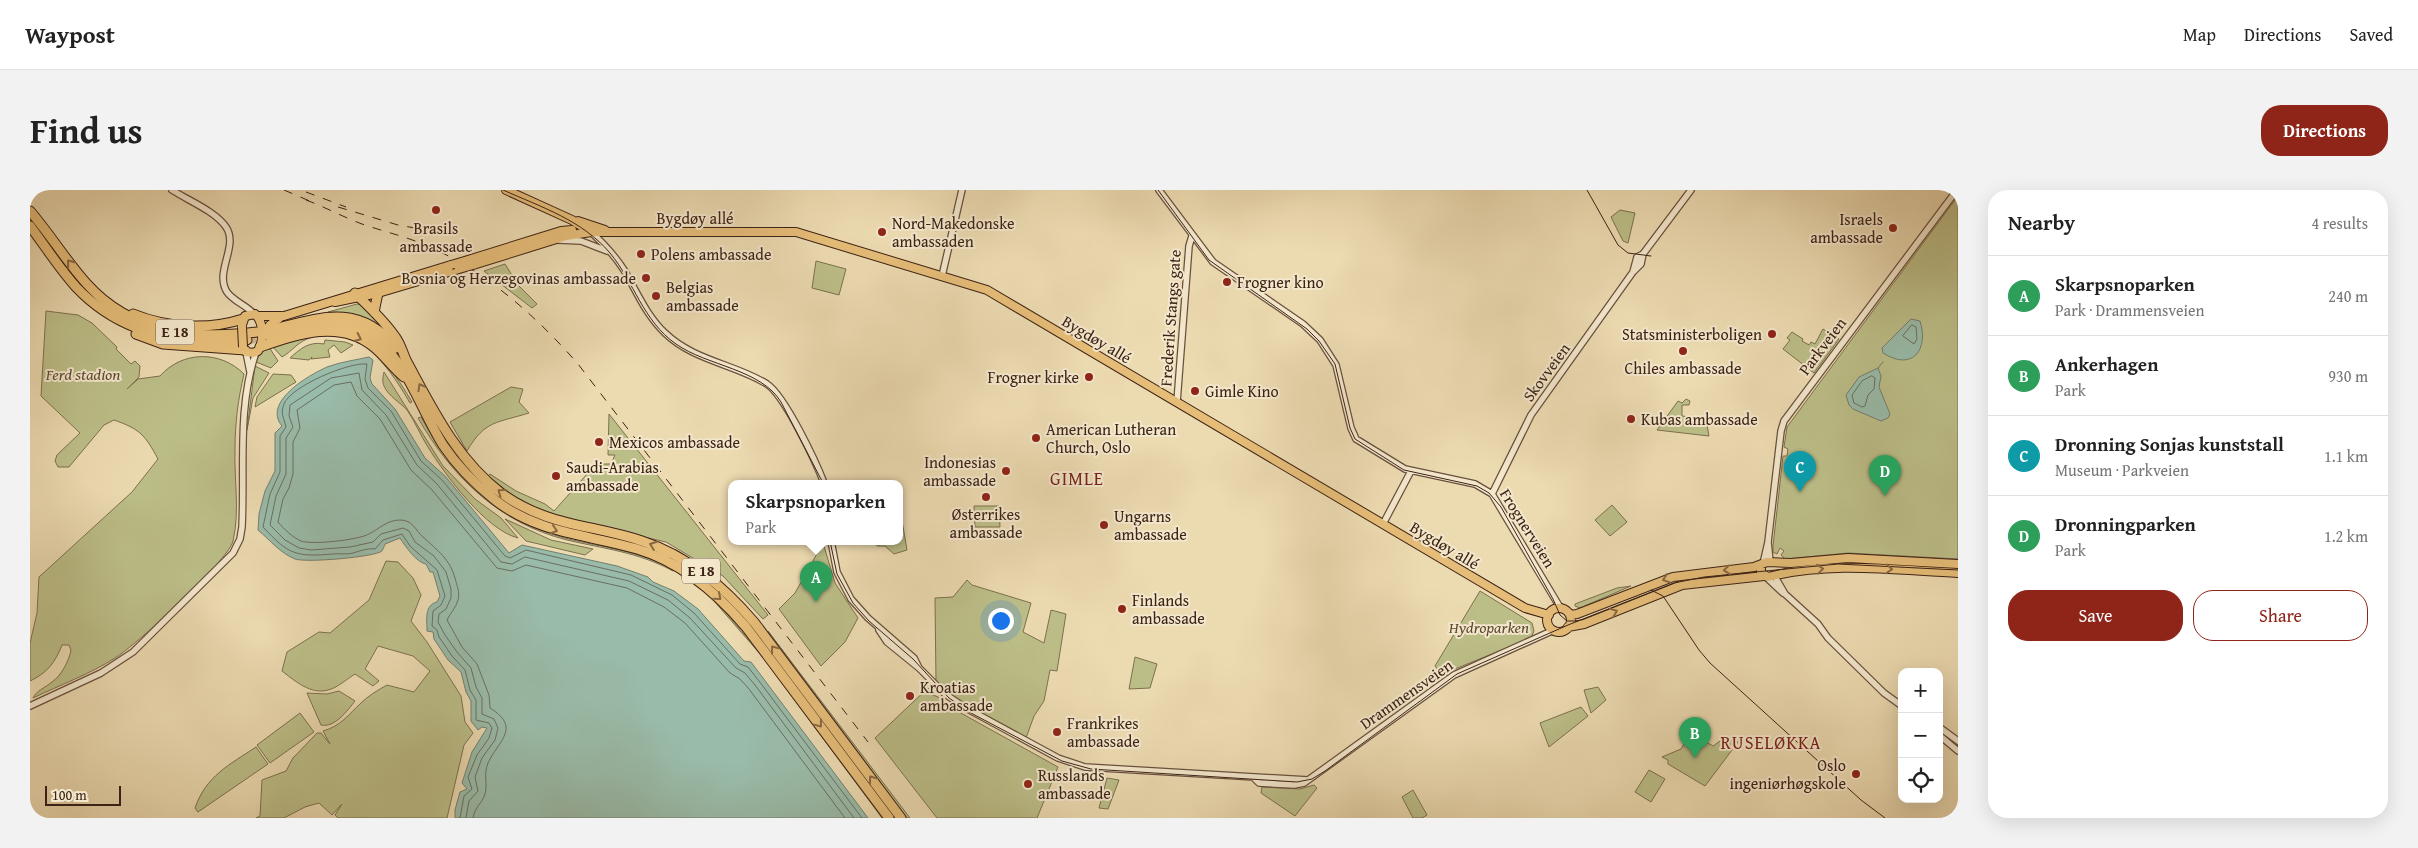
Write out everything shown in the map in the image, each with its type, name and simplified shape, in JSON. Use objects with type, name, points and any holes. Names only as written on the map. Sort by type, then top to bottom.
[{"type":"highway","name":"E 18","points":[[30,211],[98,301]]},
{"type":"highway","name":"E 18","points":[[30,226],[68,277],[98,301],[122,314],[165,330],[216,335],[265,333],[324,323],[349,325],[370,334],[385,345],[400,364],[407,381],[452,458],[470,479],[496,501],[520,516],[555,531],[626,546],[656,556],[690,574],[726,604],[775,664],[889,818]]},
{"type":"highway","points":[[374,312],[378,293]]},
{"type":"highway","points":[[358,295],[395,337],[406,360]]},
{"type":"highway","points":[[98,301],[137,315],[174,324],[219,325],[243,321]]},
{"type":"highway","points":[[98,301],[103,314],[119,326],[148,340],[178,346],[245,347]]},
{"type":"highway","name":"E 18","points":[[265,333],[324,316],[351,318],[369,324],[384,334],[406,360],[455,445],[478,473],[502,494],[531,511],[559,522],[629,537],[661,547],[696,567],[733,598],[754,622],[901,818]]},
{"type":"highway","points":[[258,349],[314,331],[330,330],[348,333],[374,347],[407,381]]},
{"type":"main road","points":[[506,190],[572,220],[591,232]]},
{"type":"main road","points":[[557,213],[561,220],[561,231]]},
{"type":"main road","name":"Bygdøy allé","points":[[572,220],[588,223],[609,232]]},
{"type":"main road","name":"Bygdøy allé","points":[[265,333],[270,324],[284,316],[358,295],[561,231],[796,232],[990,291],[1525,608],[1549,615]]},
{"type":"main road","name":"Bygdøy allé","points":[[358,295],[378,293],[566,236],[591,232]]},
{"type":"main road","points":[[255,315],[265,333],[258,349],[245,347],[243,321],[255,315]]},
{"type":"main road","name":"Bygdøy allé","points":[[255,315],[284,316]]},
{"type":"main road","points":[[1958,564],[1848,558],[1767,564],[1673,576],[1577,614],[1570,615],[1559,609],[1549,615],[1551,628],[1562,632],[1568,628],[1584,624],[1682,585],[1846,567],[1958,574]]},
{"type":"main road","points":[[1767,564],[1760,572],[1768,576]]},
{"type":"main road","points":[[1767,564],[1776,568],[1768,576]]},
{"type":"main road","name":"Bygdøy allé","points":[[1525,608],[1529,613],[1551,628]]},
{"type":"main road","points":[[1568,628],[1571,621],[1570,615]]},
{"type":"street","points":[[172,190],[215,216],[228,230],[230,237],[224,284],[227,292],[255,315]]},
{"type":"street","points":[[942,276],[962,190]]},
{"type":"street","name":"Frognerveien","points":[[1159,190],[1213,262],[1314,333],[1335,362],[1354,435],[1362,444],[1411,471],[1474,484],[1492,494],[1559,609]]},
{"type":"street","name":"Skovveien","points":[[1492,494],[1532,415],[1633,272],[1634,262],[1643,254],[1691,190]]},
{"type":"street","name":"Parkveien","points":[[1767,564],[1781,431],[1784,421],[1957,190]]},
{"type":"street","points":[[591,232],[624,270],[651,318],[666,334],[688,350],[759,380],[774,390],[791,418],[822,480]]},
{"type":"street","name":"Frederik Stangs gate","points":[[1177,402],[1188,252],[1192,236]]},
{"type":"street","points":[[555,240],[581,241],[611,253]]},
{"type":"street","points":[[238,302],[243,321]]},
{"type":"street","points":[[245,347],[250,372]]},
{"type":"street","points":[[30,706],[101,673],[133,652],[233,553],[242,527],[243,428],[250,372],[258,349]]},
{"type":"street","points":[[1383,524],[1411,471]]},
{"type":"street","name":"Drammensveien","points":[[832,545],[837,572],[845,589],[887,642],[911,664],[920,668],[956,702],[1072,764],[1085,767],[1308,780],[1454,675],[1551,628]]},
{"type":"street","points":[[1768,576],[1812,621],[1815,627],[1822,631],[1884,693],[1898,703]]},
{"type":"street","points":[[1943,730],[1958,741]]},
{"type":"street","points":[[1943,738],[1958,751]]},
{"type":"green space","points":[[1958,196],[1958,559],[1848,553],[1785,559],[1781,555],[1784,551],[1780,548],[1777,554],[1773,552],[1773,546],[1783,456],[1787,456],[1788,449],[1784,447],[1787,427]]},
{"type":"green space","points":[[1620,210],[1635,213],[1628,243],[1623,241],[1611,217]]},
{"type":"green space","points":[[816,261],[846,269],[839,295],[812,288]]},
{"type":"green space","points":[[505,264],[518,285],[537,304],[532,308],[484,271]]},
{"type":"green space","points":[[357,304],[363,305],[387,331],[359,317],[344,313],[328,312]]},
{"type":"green space","name":"Ferd stadion","points":[[46,311],[78,315],[92,323],[117,347],[116,349],[131,364],[135,361],[140,366],[139,377],[127,389],[138,379],[160,376],[179,362],[190,358],[213,357],[234,366],[244,374],[236,430],[235,530],[233,541],[228,551],[216,566],[180,602],[126,650],[95,669],[33,698],[58,676],[71,650],[69,645],[62,645],[50,667],[30,681],[30,643],[37,613],[39,577],[132,492],[158,459],[141,434],[114,420],[104,425],[69,467],[58,467],[55,461],[57,455],[80,433],[41,396]]},
{"type":"green space","points":[[1823,329],[1839,339],[1814,373],[1783,349],[1790,340],[1787,338],[1792,332],[1809,345],[1811,342],[1815,344]]},
{"type":"green space","points":[[325,334],[303,341],[282,357],[272,346],[309,335]]},
{"type":"green space","points":[[326,334],[341,335],[362,345],[340,336]]},
{"type":"green space","points":[[325,340],[345,342],[353,345],[341,353],[334,345],[328,350],[330,357],[311,359],[312,357],[309,360],[290,358],[305,346],[319,343],[324,344]]},
{"type":"green space","points":[[362,345],[377,355],[387,365],[412,402],[410,403],[381,361]]},
{"type":"green space","points":[[269,347],[278,361],[271,368],[256,362],[261,351]]},
{"type":"green space","points":[[255,366],[269,373],[253,398],[247,430]]},
{"type":"green space","points":[[384,372],[443,466],[475,499],[501,518],[518,538],[506,533],[493,524],[467,500],[422,438],[407,410],[386,390],[383,383]]},
{"type":"green space","points":[[273,374],[291,375],[296,382],[255,407],[257,397]]},
{"type":"green space","points":[[511,387],[523,389],[519,402],[529,413],[500,421],[486,428],[467,451],[450,422]]},
{"type":"green space","points":[[1686,399],[1690,401],[1689,405],[1682,405],[1682,416],[1706,419],[1709,436],[1657,430],[1678,401],[1682,403]]},
{"type":"green space","points":[[609,414],[768,615],[763,619],[723,576],[666,542],[573,521],[538,509],[511,495],[488,476],[490,474],[516,491],[545,504],[554,511],[596,464],[611,464],[615,455],[608,455]]},
{"type":"green space","points":[[421,417],[447,458],[480,493],[499,508],[541,530],[565,538],[620,550],[646,558],[674,569],[673,571],[647,559],[567,540],[520,522],[499,509],[480,495],[462,478],[431,439],[418,418]]},
{"type":"green space","points":[[1612,505],[1627,522],[1610,536],[1595,520]]},
{"type":"green space","points":[[974,506],[999,506],[1000,527],[975,527]]},
{"type":"green space","points":[[505,519],[551,540],[593,549],[585,555],[526,541]]},
{"type":"green space","points":[[903,527],[907,550],[894,554],[885,546],[877,546],[903,545]]},
{"type":"green space","points":[[824,545],[835,583],[858,618],[845,642],[821,666],[779,609],[795,593]]},
{"type":"green space","points":[[386,561],[398,562],[413,578],[421,595],[411,621],[427,642],[461,696],[465,722],[473,733],[464,745],[447,818],[338,818],[335,815],[342,804],[332,815],[319,803],[305,807],[284,818],[256,818],[260,816],[262,780],[286,771],[293,758],[317,733],[321,733],[330,744],[323,731],[340,723],[364,700],[387,685],[414,692],[430,671],[413,656],[378,646],[365,669],[379,681],[373,686],[355,674],[331,689],[315,691],[292,679],[282,671],[287,652],[319,632],[330,633],[369,600]]},
{"type":"green space","points":[[967,580],[972,585],[1031,603],[1023,632],[1044,643],[1051,610],[1066,614],[1057,671],[1050,670],[1044,701],[1034,716],[1026,738],[968,707],[936,683],[935,598],[953,597]]},
{"type":"green space","points":[[1631,586],[1580,608],[1575,606],[1575,604],[1617,588]]},
{"type":"green space","name":"Hydroparken","points":[[1480,591],[1532,623],[1534,631],[1531,638],[1455,669],[1444,677],[1435,666]]},
{"type":"green space","points":[[715,600],[762,655],[884,818],[882,818],[761,655]]},
{"type":"green space","points":[[768,631],[910,818],[907,818]]},
{"type":"green space","points":[[1135,657],[1157,664],[1150,688],[1129,689]]},
{"type":"green space","points":[[1598,687],[1606,700],[1591,713],[1584,690]]},
{"type":"green space","points":[[928,688],[933,692],[933,695],[950,707],[1058,767],[1037,818],[937,818],[875,738]]},
{"type":"green space","points":[[339,691],[355,701],[336,721],[331,724],[321,725],[307,693],[327,694]]},
{"type":"green space","points":[[1581,707],[1588,716],[1549,747],[1540,723]]},
{"type":"green space","points":[[300,713],[314,732],[270,763],[257,745]]},
{"type":"green space","points":[[1691,733],[1713,746],[1723,739],[1738,742],[1705,786],[1668,764],[1668,760],[1662,757],[1681,749]]},
{"type":"green space","points":[[256,747],[268,764],[198,812],[195,808],[212,779]]},
{"type":"green space","points":[[1649,770],[1665,779],[1651,802],[1635,792]]},
{"type":"green space","points":[[1107,778],[1119,780],[1108,809],[1099,808]]},
{"type":"green space","points":[[1314,785],[1317,788],[1295,816],[1261,793],[1262,787],[1300,789]]},
{"type":"green space","points":[[1413,790],[1427,815],[1422,818],[1413,818],[1402,797]]},
{"type":"water","points":[[1911,319],[1920,321],[1922,331],[1920,348],[1916,355],[1910,359],[1903,360],[1883,353],[1882,348]]},
{"type":"water","points":[[369,357],[373,360],[370,378],[372,384],[395,409],[425,458],[445,476],[509,553],[522,545],[617,566],[648,577],[653,582],[674,591],[698,609],[744,661],[751,662],[868,818],[455,818],[455,810],[460,792],[467,789],[462,783],[472,752],[487,728],[482,727],[478,730],[471,721],[471,701],[466,692],[461,672],[448,660],[434,639],[433,632],[427,631],[428,610],[430,606],[437,602],[440,596],[433,572],[430,572],[426,564],[415,557],[400,538],[385,544],[382,551],[377,553],[340,559],[302,560],[295,559],[285,553],[258,530],[259,514],[265,491],[275,471],[275,433],[282,426],[277,417],[278,408],[283,399],[290,390],[327,367]]},
{"type":"water","points":[[1878,368],[1881,376],[1879,387],[1890,414],[1888,418],[1881,421],[1853,409],[1849,405],[1846,395],[1859,377]]},
{"type":"waterway","points":[[1878,368],[1883,362]]},
{"type":"tunnel","points":[[247,340],[269,336]]},
{"type":"tram line","points":[[503,190],[574,223],[599,242],[618,264],[655,324],[676,344],[703,358],[747,375],[761,382],[772,391],[781,402],[821,480]]},
{"type":"tram line","points":[[1158,190],[1209,260],[1307,329],[1319,341],[1335,364],[1350,428],[1355,439],[1404,470],[1477,486],[1489,493],[1501,507],[1553,599],[1560,615],[1567,621],[1577,621]]},
{"type":"tram line","points":[[1587,190],[1618,245],[1628,253],[1651,256]]},
{"type":"tram line","points":[[831,545],[837,574],[853,603],[869,621],[913,659],[949,698],[969,712],[1062,761],[1091,769],[1297,782],[1312,779],[1325,771],[1457,674],[1568,625],[1674,583],[1704,577],[1838,564],[1958,570]]},
{"type":"tram line","points":[[1651,590],[1663,596],[1699,650],[1710,663],[1861,800],[1885,818]]},
{"type":"railway","points":[[284,190],[312,202]]},
{"type":"railway","points":[[306,192],[346,207]]},
{"type":"railway","points":[[306,200],[362,224],[422,243],[451,258],[492,283],[546,330],[578,364],[868,742]]},
{"type":"railway","points":[[338,207],[398,225],[460,236]]},
{"type":"place","name":"Brasils ambassade","points":[[436,210]]},
{"type":"place","name":"Israels ambassade","points":[[1893,228]]},
{"type":"place","name":"Nord-Makedonske ambassaden","points":[[882,232]]},
{"type":"place","name":"Polens ambassade","points":[[641,254]]},
{"type":"place","name":"Bosnia og Herzegovinas ambassade","points":[[646,278]]},
{"type":"place","name":"Frogner kino","points":[[1227,282]]},
{"type":"place","name":"Belgias ambassade","points":[[656,296]]},
{"type":"place","name":"Statsministerboligen","points":[[1772,334]]},
{"type":"place","name":"Chiles ambassade","points":[[1683,351]]},
{"type":"place","name":"Frogner kirke","points":[[1089,377]]},
{"type":"place","name":"Gimle Kino","points":[[1195,391]]},
{"type":"place","name":"Kubas ambassade","points":[[1631,419]]},
{"type":"place","name":"American Lutheran Church, Oslo","points":[[1036,438]]},
{"type":"place","name":"Mexicos ambassade","points":[[599,442]]},
{"type":"place","name":"Indonesias ambassade","points":[[1006,471]]},
{"type":"place","name":"Saudi-Arabias ambassade","points":[[556,476]]},
{"type":"place","name":"Dronning Sonjas kunststall","points":[[1800,492]]},
{"type":"place","name":"Dronningparken","points":[[1885,496]]},
{"type":"place","name":"Østerrikes ambassade","points":[[986,497]]},
{"type":"place","name":"Ungarns ambassade","points":[[1104,525]]},
{"type":"place","name":"Skarpsnoparken","points":[[816,602]]},
{"type":"place","name":"Finlands ambassade","points":[[1122,609]]},
{"type":"place","name":"Kroatias ambassade","points":[[910,696]]},
{"type":"place","name":"Frankrikes ambassade","points":[[1057,732]]},
{"type":"place","name":"Ankerhagen","points":[[1695,758]]},
{"type":"place","name":"Oslo ingeniørhøgskole","points":[[1856,774]]},
{"type":"place","name":"Russlands ambassade","points":[[1028,784]]},
{"type":"district","name":"GIMLE","points":[[1077,479]]},
{"type":"district","name":"RUSELØKKA","points":[[1771,743]]}]
